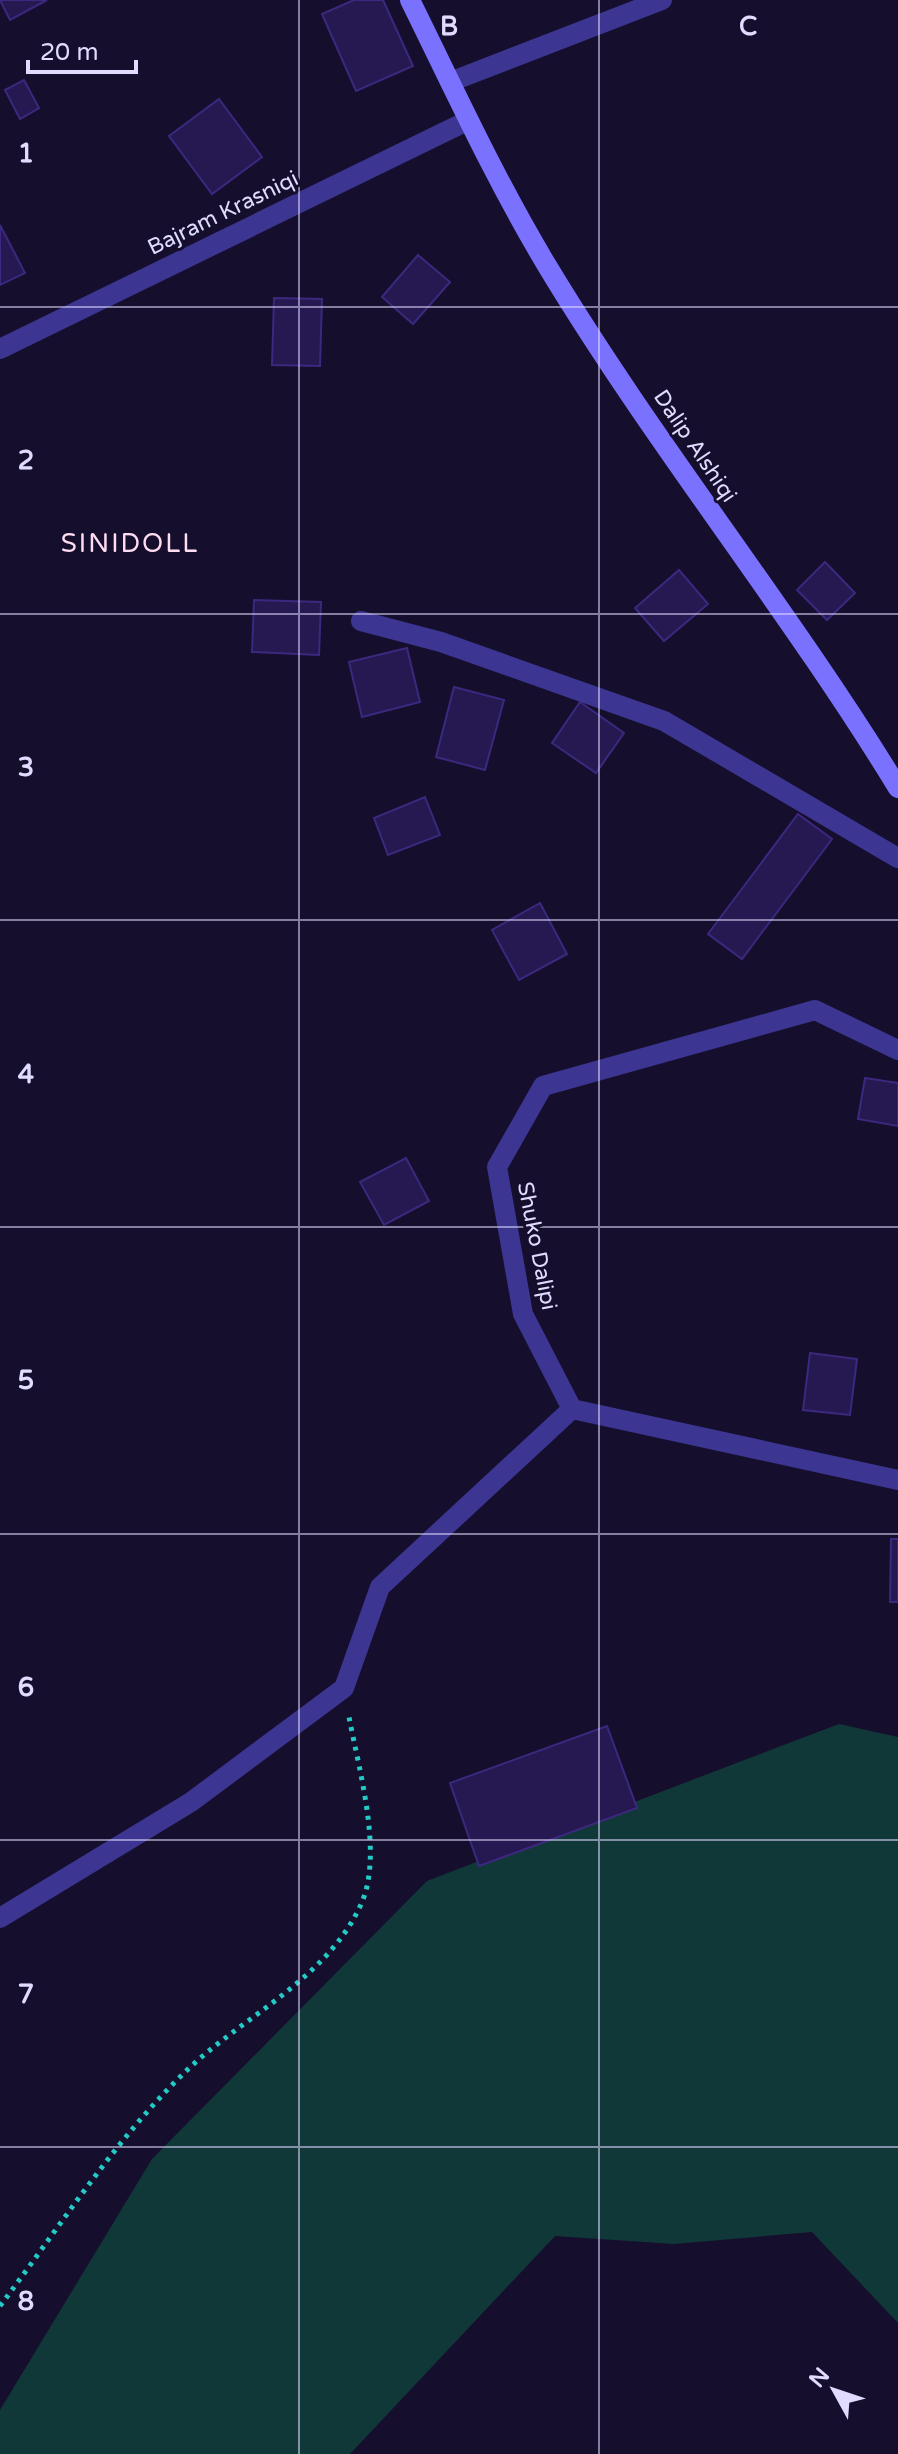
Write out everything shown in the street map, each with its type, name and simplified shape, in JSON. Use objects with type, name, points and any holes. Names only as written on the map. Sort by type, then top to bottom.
[{"type":"street","name":"Dalip Alshiqi","points":[[410,0],[467,121],[546,264],[696,492],[843,698],[898,788]]},
{"type":"street","points":[[450,82],[662,0]]},
{"type":"street","name":"Bajram Krasniqi","points":[[0,349],[467,121]]},
{"type":"street","points":[[361,621],[441,642],[664,721],[898,858]]},
{"type":"street","name":"Shuko Dalipi","points":[[572,1409],[523,1314],[497,1167],[543,1086],[815,1010],[898,1050]]},
{"type":"street","points":[[0,1918],[191,1802],[344,1688],[380,1587],[572,1409],[898,1480]]},
{"type":"path","points":[[0,2306],[123,2142],[184,2072],[307,1974],[346,1932],[363,1900],[371,1835],[344,1688]]},
{"type":"green space","points":[[839,1724],[898,1737],[898,2323],[812,2232],[674,2244],[555,2236],[350,2454],[0,2454],[0,2410],[152,2159],[427,1881]]},
{"type":"building","points":[[0,0],[47,0],[10,20]]},
{"type":"building","points":[[354,0],[383,0],[413,66],[356,91],[322,14]]},
{"type":"building","points":[[24,80],[39,108],[20,119],[5,90]]},
{"type":"building","points":[[219,99],[262,157],[212,194],[169,136]]},
{"type":"building","points":[[0,225],[25,273],[0,285]]},
{"type":"building","points":[[418,255],[450,282],[413,324],[382,297]]},
{"type":"building","points":[[274,298],[322,299],[320,366],[272,365]]},
{"type":"building","points":[[825,562],[855,593],[827,620],[797,590]]},
{"type":"building","points":[[679,570],[708,604],[664,641],[635,608]]},
{"type":"building","points":[[254,600],[321,602],[319,655],[252,652]]},
{"type":"building","points":[[407,648],[420,702],[362,717],[349,662]]},
{"type":"building","points":[[454,687],[504,700],[485,770],[436,757]]},
{"type":"building","points":[[580,702],[624,733],[596,773],[552,743]]},
{"type":"building","points":[[425,797],[440,835],[388,855],[374,818]]},
{"type":"building","points":[[798,814],[832,839],[742,959],[708,934]]},
{"type":"building","points":[[540,903],[567,954],[519,980],[492,930]]},
{"type":"building","points":[[865,1078],[898,1083],[898,1126],[858,1119]]},
{"type":"building","points":[[406,1158],[429,1201],[384,1225],[360,1182]]},
{"type":"building","points":[[810,1353],[857,1359],[850,1415],[803,1410]]},
{"type":"building","points":[[891,1539],[898,1539],[898,1602],[890,1602]]},
{"type":"building","points":[[607,1726],[637,1808],[479,1866],[450,1783]]},
{"type":"district","name":"SINIDOLL","points":[[130,543]]}]
